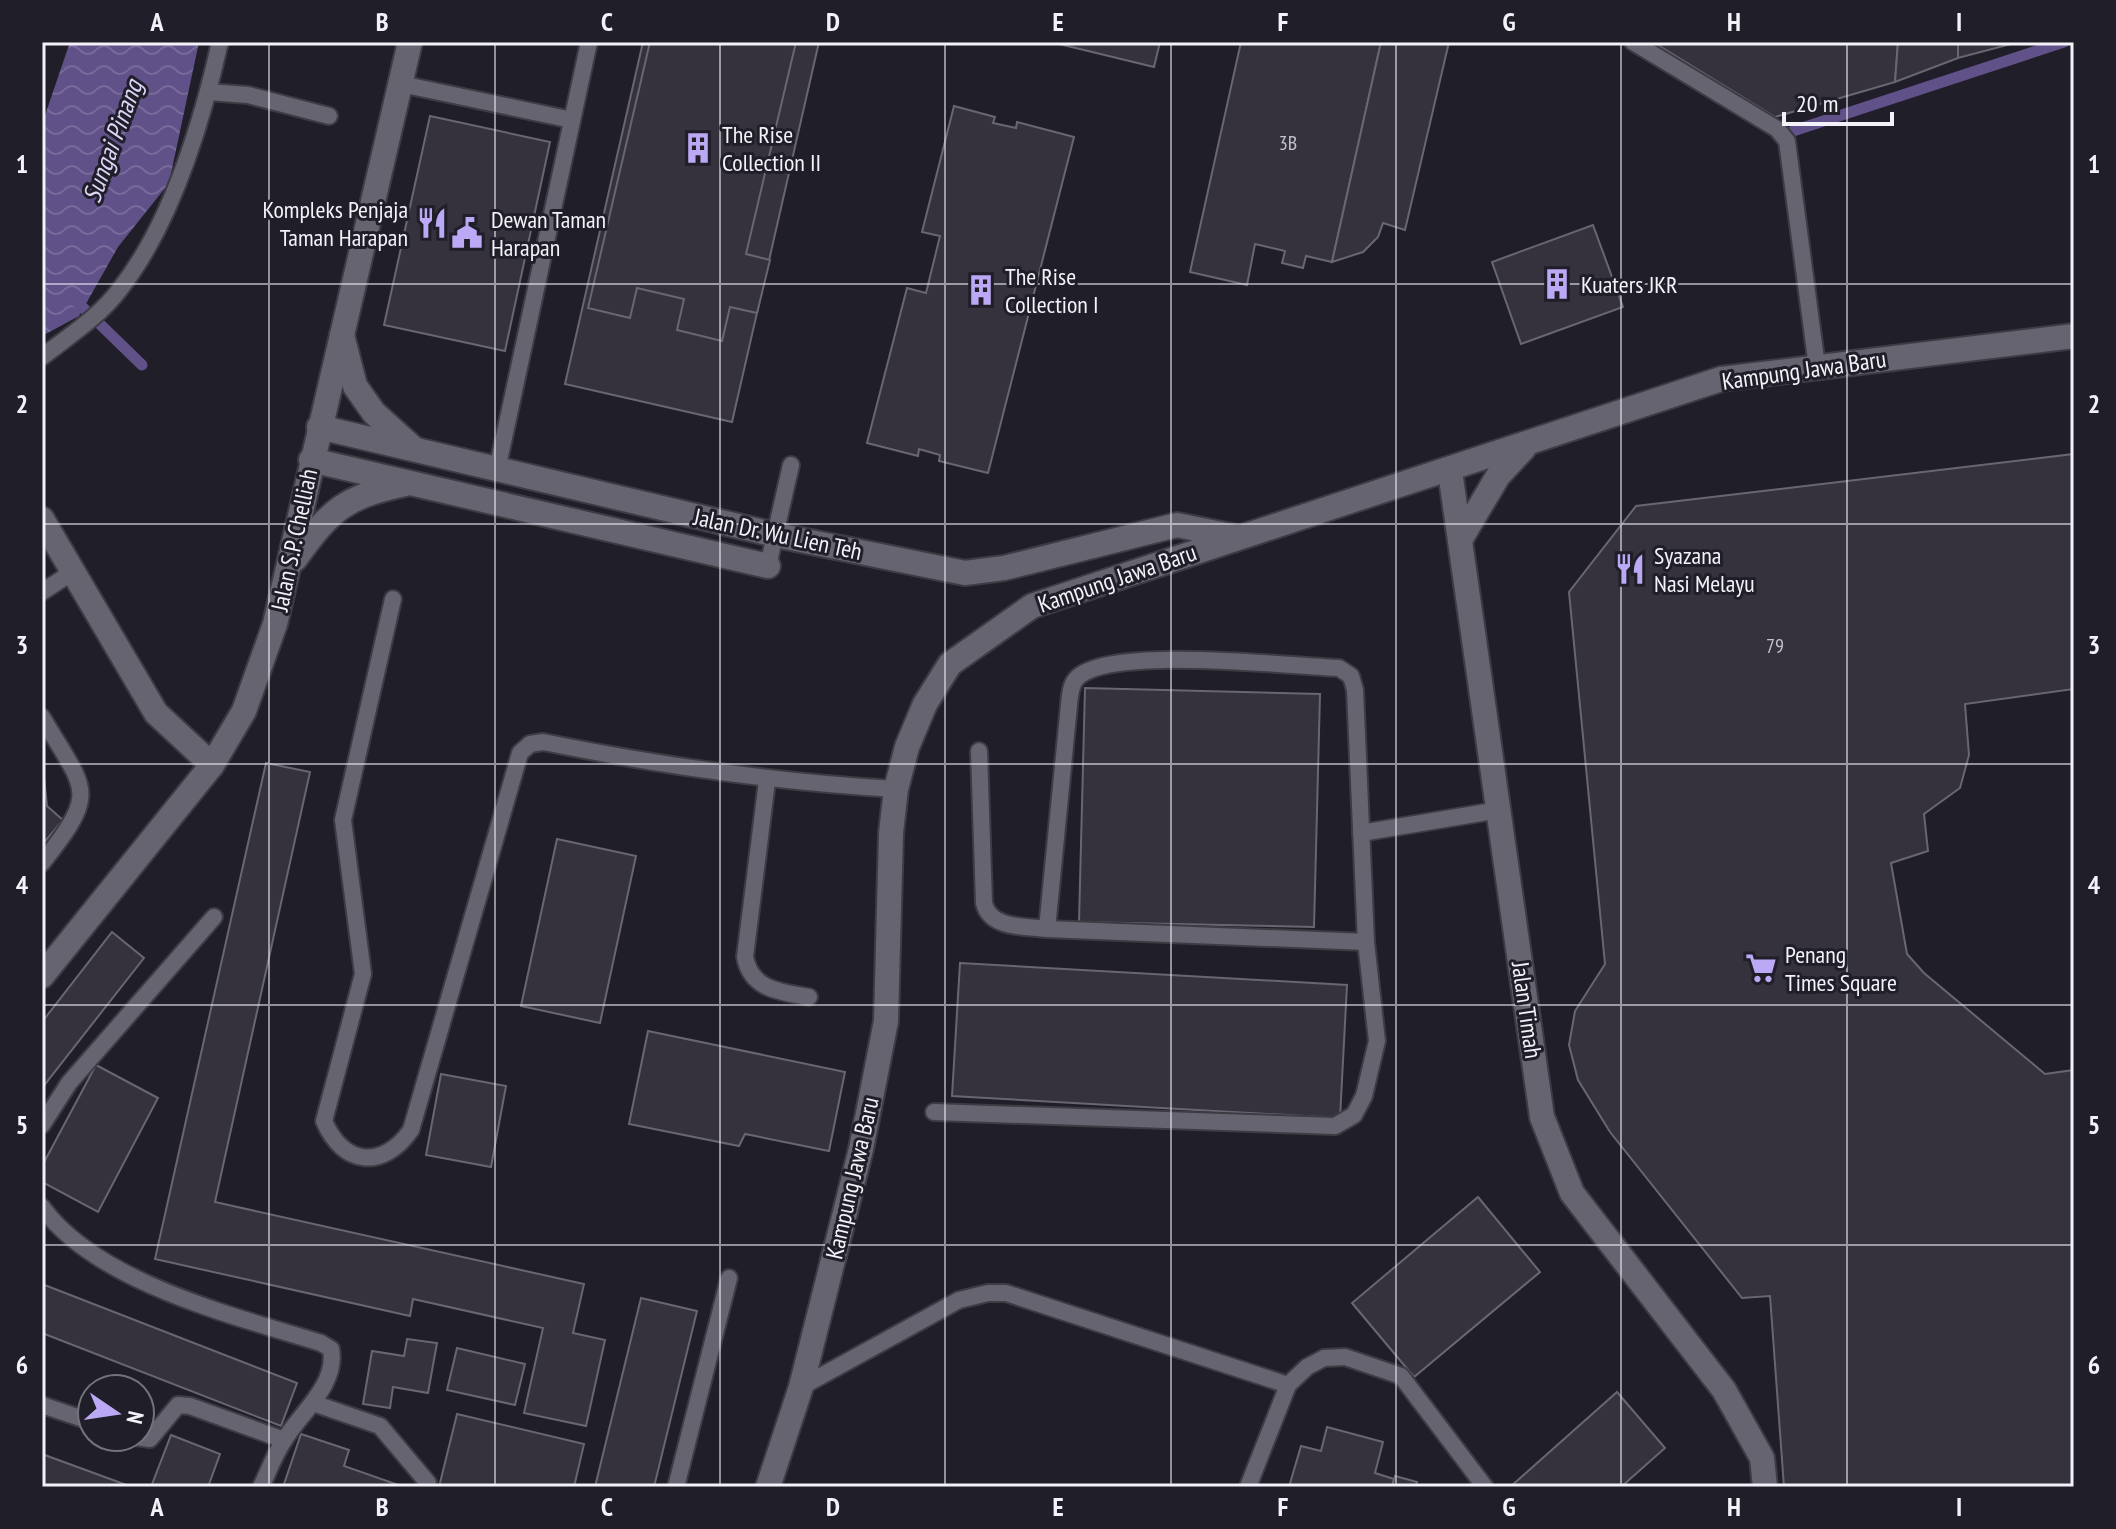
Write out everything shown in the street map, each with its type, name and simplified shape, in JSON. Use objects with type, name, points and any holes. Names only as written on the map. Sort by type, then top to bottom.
[{"type":"street","name":"Jalan S.P. Chelliah","points":[[42,976],[212,765],[244,711],[275,624],[410,42]]},
{"type":"street","points":[[341,329],[355,386],[374,413],[416,451]]},
{"type":"street","name":"Kampung Jawa Baru","points":[[768,1487],[801,1387],[861,1149],[886,1021],[891,833],[896,789],[907,747],[925,704],[950,664],[1032,606],[1450,471],[1721,379],[2074,336]]},
{"type":"street","name":"Jalan Dr. Wu Lien Teh","points":[[319,427],[776,535],[965,573],[1004,568],[1177,525],[1239,538]]},
{"type":"street","points":[[1460,540],[1498,476],[1528,444]]},
{"type":"street","name":"Jalan Dr. Wu Lien Teh","points":[[311,460],[768,566]]},
{"type":"street","name":"Jalan Timah","points":[[1450,471],[1542,1117],[1572,1193],[1724,1390],[1762,1458],[1765,1487]]},
{"type":"street","points":[[288,568],[315,531],[341,504],[367,493],[411,483]]},
{"type":"street","points":[[42,519],[156,713],[212,765]]},
{"type":"lane","points":[[42,357],[85,324],[120,290],[159,227],[209,92],[220,42]]},
{"type":"lane","points":[[497,470],[589,42]]},
{"type":"lane","points":[[1633,42],[1777,129],[1787,141],[1817,367]]},
{"type":"lane","points":[[401,84],[572,120]]},
{"type":"lane","points":[[209,92],[248,95],[329,116]]},
{"type":"lane","points":[[768,566],[791,465]]},
{"type":"lane","points":[[42,592],[74,571]]},
{"type":"lane","points":[[393,599],[343,820],[363,974],[324,1121],[332,1139],[345,1152],[364,1158],[383,1156],[399,1147],[411,1130],[520,753],[530,744],[543,742],[672,768],[767,781],[896,789]]},
{"type":"lane","points":[[934,1112],[1335,1126],[1354,1115],[1364,1096],[1377,1041],[1366,942],[1355,690],[1351,676],[1339,668],[1150,659],[1116,662],[1078,676],[1071,688],[1047,929]]},
{"type":"lane","points":[[42,717],[79,781],[82,797],[74,823],[42,863]]},
{"type":"lane","points":[[979,751],[986,914],[996,921],[1047,929],[1366,942]]},
{"type":"lane","points":[[767,781],[745,957],[755,980],[768,989],[809,997]]},
{"type":"lane","points":[[1361,833],[1499,810]]},
{"type":"lane","points":[[42,1125],[69,1083],[214,917]]},
{"type":"lane","points":[[42,1207],[71,1237],[112,1265],[181,1299],[321,1343],[331,1349],[333,1361],[313,1403],[284,1440],[261,1487]]},
{"type":"lane","points":[[676,1487],[729,1278]]},
{"type":"lane","points":[[801,1387],[959,1300],[988,1293],[1006,1293],[1084,1316],[1288,1385]]},
{"type":"lane","points":[[1248,1487],[1288,1385],[1307,1367],[1324,1358],[1345,1357],[1388,1369],[1401,1376],[1485,1487]]},
{"type":"lane","points":[[313,1403],[380,1426],[428,1483]]},
{"type":"lane","points":[[42,1405],[76,1417]]},
{"type":"lane","points":[[156,1432],[178,1405],[190,1406],[284,1440]]},
{"type":"water","name":"Sungai Pinang","points":[[70,42],[199,42],[169,183],[118,247],[79,316],[42,336],[42,124]]},
{"type":"building","name":"The Rise Collection II","points":[[643,42],[819,42],[732,422],[565,384]]},
{"type":"building","name":"The Rise Collection II","points":[[650,42],[796,42],[746,254],[770,260],[757,313],[730,307],[722,341],[677,330],[684,299],[637,288],[630,318],[588,308]]},
{"type":"building","points":[[1051,42],[1160,42],[1154,67]]},
{"type":"building","points":[[1241,42],[1381,42],[1332,262],[1306,256],[1303,268],[1282,263],[1285,251],[1255,244],[1247,285],[1190,272]]},
{"type":"building","points":[[1381,42],[1449,42],[1405,230],[1383,223],[1378,237],[1363,252],[1332,262]]},
{"type":"building","points":[[1653,42],[1898,42],[1895,82],[1775,117]]},
{"type":"building","points":[[1898,42],[1958,42],[1958,58],[1895,82]]},
{"type":"building","points":[[1958,42],[2011,42],[2011,44],[1958,58]]},
{"type":"building","name":"The Rise Collection I","points":[[954,106],[995,117],[993,123],[1016,128],[1017,122],[1074,137],[988,473],[939,461],[940,455],[919,449],[918,456],[867,443],[907,288],[926,293],[940,236],[922,232]]},
{"type":"building","name":"Dewan Taman Harapan","points":[[430,116],[550,142],[505,351],[384,325]]},
{"type":"building","name":"Kuaters JKR","points":[[1593,225],[1623,307],[1521,344],[1492,262]]},
{"type":"building","name":"Penang Times Square","points":[[2074,454],[2074,689],[1965,704],[1969,755],[1960,788],[1924,814],[1928,851],[1891,863],[1907,954],[1924,973],[2045,1074],[2074,1070],[2074,1487],[1784,1487],[1770,1296],[1742,1298],[1610,1132],[1578,1080],[1569,1045],[1575,1011],[1605,964],[1569,592],[1636,506]]},
{"type":"building","points":[[1085,688],[1320,694],[1314,927],[1079,922]]},
{"type":"building","points":[[42,757],[47,806],[63,820],[42,845]]},
{"type":"building","points":[[266,763],[310,772],[215,1202],[584,1284],[573,1333],[605,1340],[586,1426],[524,1413],[543,1328],[413,1299],[410,1316],[155,1259]]},
{"type":"building","points":[[557,839],[636,856],[600,1023],[521,1006]]},
{"type":"building","points":[[112,932],[144,958],[42,1088],[42,1022]]},
{"type":"building","points":[[960,963],[1347,985],[1340,1118],[952,1096]]},
{"type":"building","points":[[648,1031],[845,1072],[829,1151],[745,1134],[739,1146],[629,1124]]},
{"type":"building","points":[[96,1065],[158,1098],[98,1212],[42,1182],[42,1166]]},
{"type":"building","points":[[441,1074],[506,1086],[491,1167],[426,1155]]},
{"type":"building","points":[[1478,1197],[1540,1272],[1414,1377],[1352,1303]]},
{"type":"building","points":[[42,1284],[297,1383],[281,1426],[156,1377],[156,1373],[145,1373],[42,1333]]},
{"type":"building","points":[[641,1298],[697,1311],[654,1487],[595,1487]]},
{"type":"building","points":[[407,1339],[437,1343],[428,1393],[393,1387],[390,1408],[363,1404],[372,1351],[404,1356]]},
{"type":"building","points":[[457,1348],[525,1364],[515,1405],[447,1390]]},
{"type":"building","points":[[1617,1392],[1665,1448],[1621,1487],[1510,1487]]},
{"type":"building","points":[[457,1414],[584,1444],[574,1487],[439,1487]]},
{"type":"building","points":[[1327,1427],[1383,1442],[1375,1473],[1394,1479],[1392,1487],[1289,1487],[1301,1446],[1321,1451]]},
{"type":"building","points":[[301,1434],[349,1450],[344,1466],[404,1487],[283,1487]]},
{"type":"building","points":[[171,1435],[220,1454],[208,1487],[151,1487]]},
{"type":"building","points":[[42,1454],[132,1487],[42,1487]]},
{"type":"building","points":[[1395,1476],[1417,1482],[1416,1487],[1392,1487]]},
{"type":"waterway","points":[[1793,131],[2064,42]]},
{"type":"waterway","points":[[73,298],[142,365]]},
{"type":"place","name":"The Rise Collection II","points":[[698,148]]},
{"type":"place","name":"Kompleks Penjaja Taman Harapan","points":[[432,223]]},
{"type":"place","name":"Dewan Taman Harapan","points":[[467,233]]},
{"type":"place","name":"Kuaters JKR","points":[[1557,284]]},
{"type":"place","name":"The Rise Collection I","points":[[981,290]]},
{"type":"place","name":"Syazana Nasi Melayu","points":[[1630,569]]},
{"type":"place","name":"Penang Times Square","points":[[1761,968]]}]
